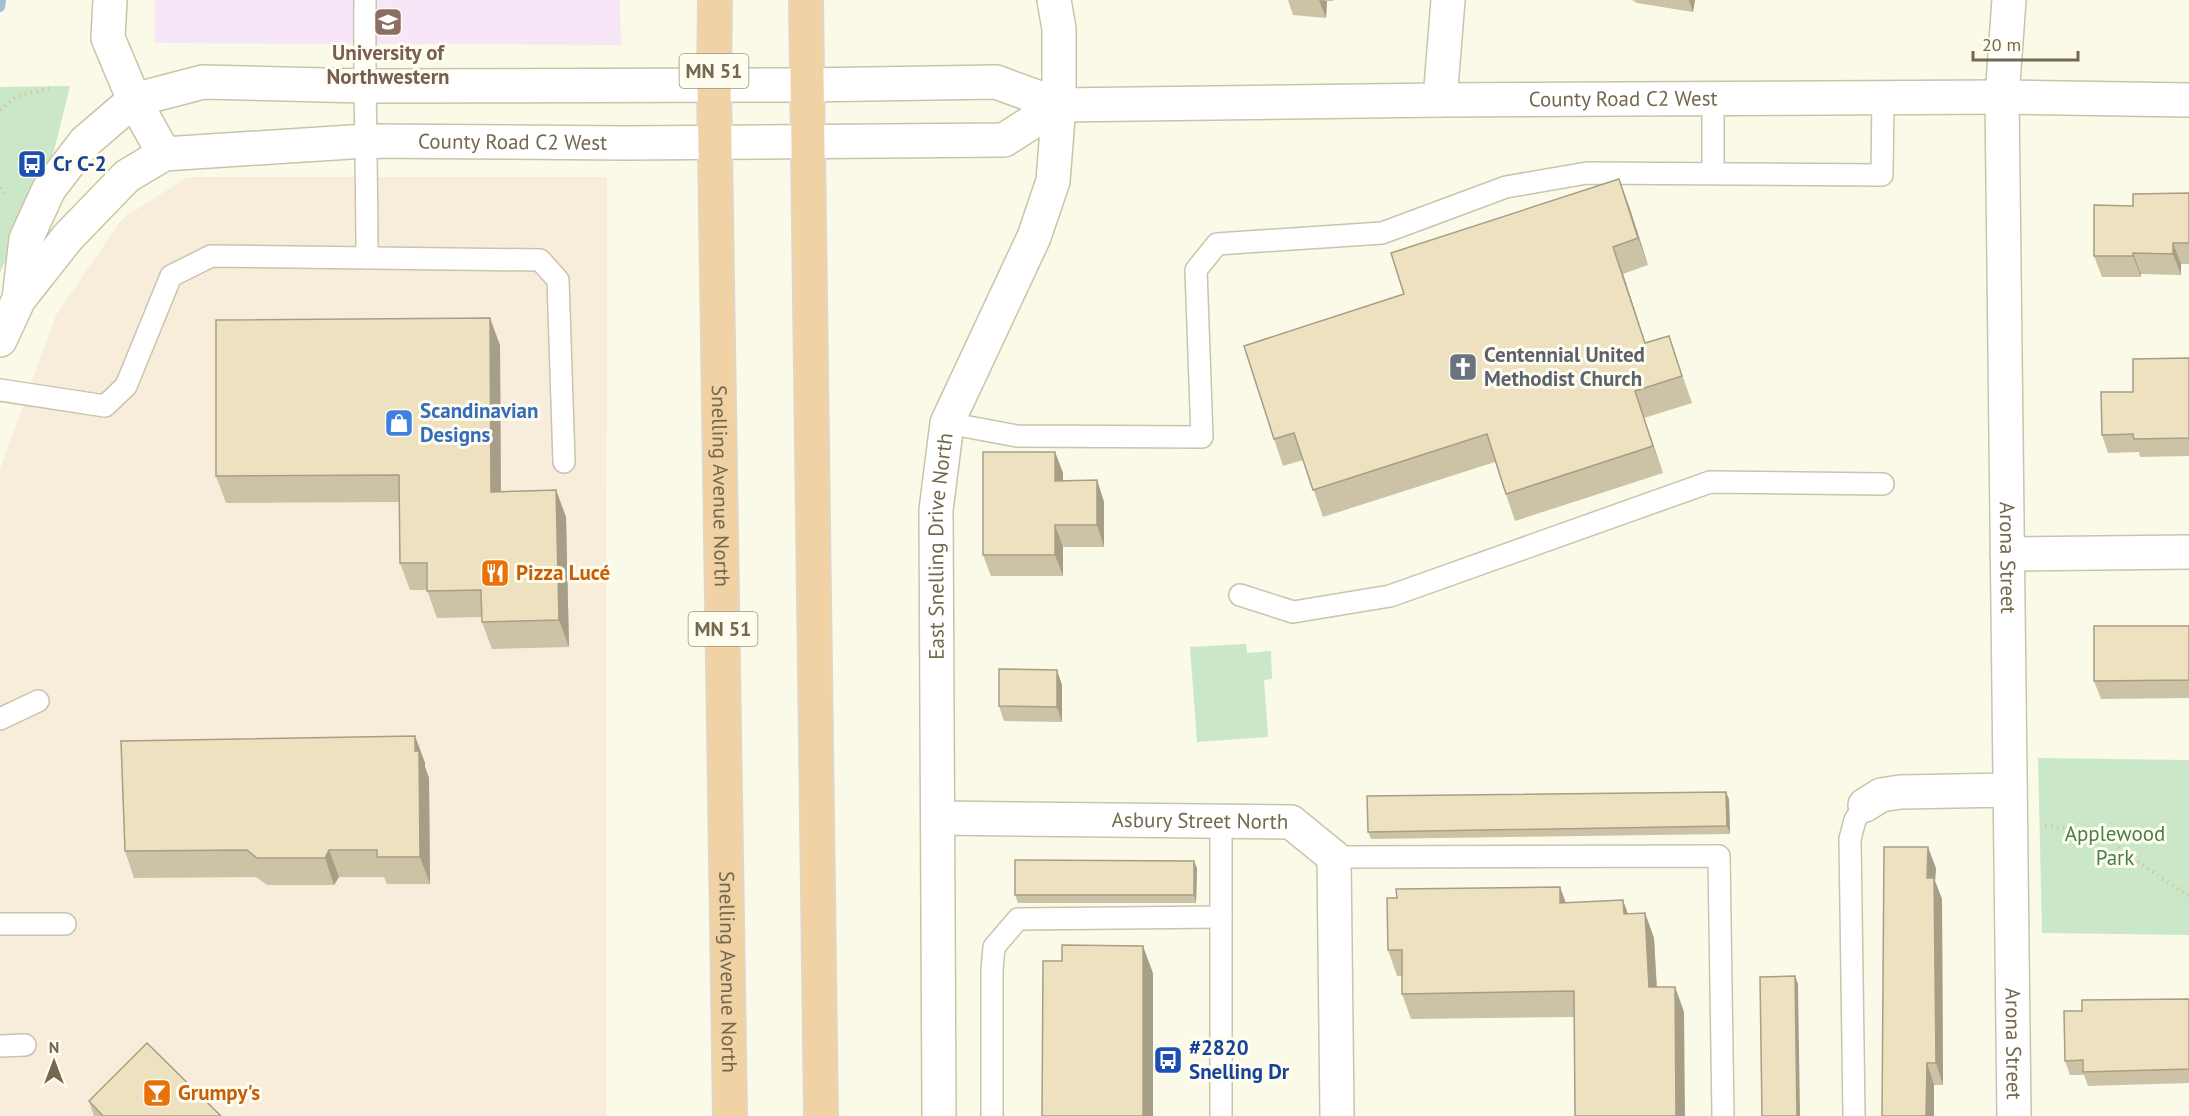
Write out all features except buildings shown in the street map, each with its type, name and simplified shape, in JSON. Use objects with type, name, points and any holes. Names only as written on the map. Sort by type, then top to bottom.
[{"type":"highway","name":"Snelling Avenue North","points":[[715,0],[714,84],[730,1116]]},
{"type":"highway","points":[[806,0],[821,1116]]},
{"type":"street","points":[[110,0],[108,38],[134,100],[164,154]]},
{"type":"street","name":"East Snelling Drive North","points":[[939,1116],[936,510],[947,423],[1038,226],[1053,181],[1059,105],[1059,29],[1054,0]]},
{"type":"street","points":[[1440,100],[1448,0]]},
{"type":"street","name":"Arona Street","points":[[2010,0],[2002,97],[2014,1116]]},
{"type":"street","name":"County Road C2 West","points":[[134,100],[203,82],[364,86],[996,82],[1059,105],[2002,97],[2189,100]]},
{"type":"street","points":[[0,340],[20,299],[26,239],[49,189],[85,142],[134,100]]},
{"type":"street","name":"County Road C2 West","points":[[20,299],[68,237],[127,176],[164,154],[366,141],[1004,140],[1059,105]]},
{"type":"street","points":[[2007,554],[2189,552]]},
{"type":"street","points":[[1865,805],[1881,795],[1900,792],[2010,790]]},
{"type":"street","name":"Asbury Street North","points":[[938,818],[1291,822],[1334,857]]},
{"type":"street","points":[[1334,857],[1337,1116]]},
{"type":"lane","points":[[366,0],[364,86],[367,258]]},
{"type":"lane","points":[[947,423],[1017,436],[1202,438],[1196,270],[1217,244],[1382,233],[1506,187],[1587,173],[1882,175],[1883,98]]},
{"type":"lane","points":[[1713,99],[1713,173]]},
{"type":"lane","points":[[0,390],[105,406],[126,386],[171,276],[210,256],[540,260],[558,280],[564,462]]},
{"type":"lane","points":[[1240,595],[1293,612],[1390,596],[1710,482],[1883,484]]},
{"type":"lane","points":[[0,719],[38,701]]},
{"type":"lane","points":[[1854,1116],[1850,839],[1855,820],[1865,805]]},
{"type":"lane","points":[[1221,821],[1221,1116]]},
{"type":"lane","points":[[1334,857],[1719,856],[1723,1116]]},
{"type":"lane","points":[[992,1116],[994,947],[1018,918],[1221,917]]},
{"type":"lane","points":[[0,924],[65,924]]},
{"type":"lane","points":[[0,1046],[25,1045]]},
{"type":"path","points":[[0,110],[15,97],[49,88]]},
{"type":"path","points":[[2040,826],[2086,830],[2104,838],[2189,896]]},
{"type":"shaded area","name":"University of Northwestern","points":[[155,0],[620,0],[621,45],[155,43]]},
{"type":"shaded area","points":[[187,177],[607,177],[606,1116],[0,1116],[0,469],[56,315],[122,219]]},
{"type":"green space","points":[[70,86],[54,151],[0,273],[0,87]]},
{"type":"green space","points":[[1246,644],[1247,653],[1271,651],[1272,679],[1264,680],[1268,737],[1197,742],[1190,647]]},
{"type":"green space","name":"Applewood Park","points":[[2038,758],[2189,760],[2189,935],[2042,933]]},
{"type":"waterway","points":[[0,7],[1,0]]},
{"type":"place","name":"University of Northwestern","points":[[388,22]]},
{"type":"place","name":"Cr C-2","points":[[32,164]]},
{"type":"place","name":"Centennial United Methodist Church","points":[[1463,367]]},
{"type":"place","name":"Scandinavian Designs","points":[[399,423]]},
{"type":"place","name":"Pizza Lucé","points":[[495,573]]},
{"type":"place","name":"#2820 Snelling Dr","points":[[1168,1060]]},
{"type":"place","name":"Grumpy's","points":[[157,1093]]}]
